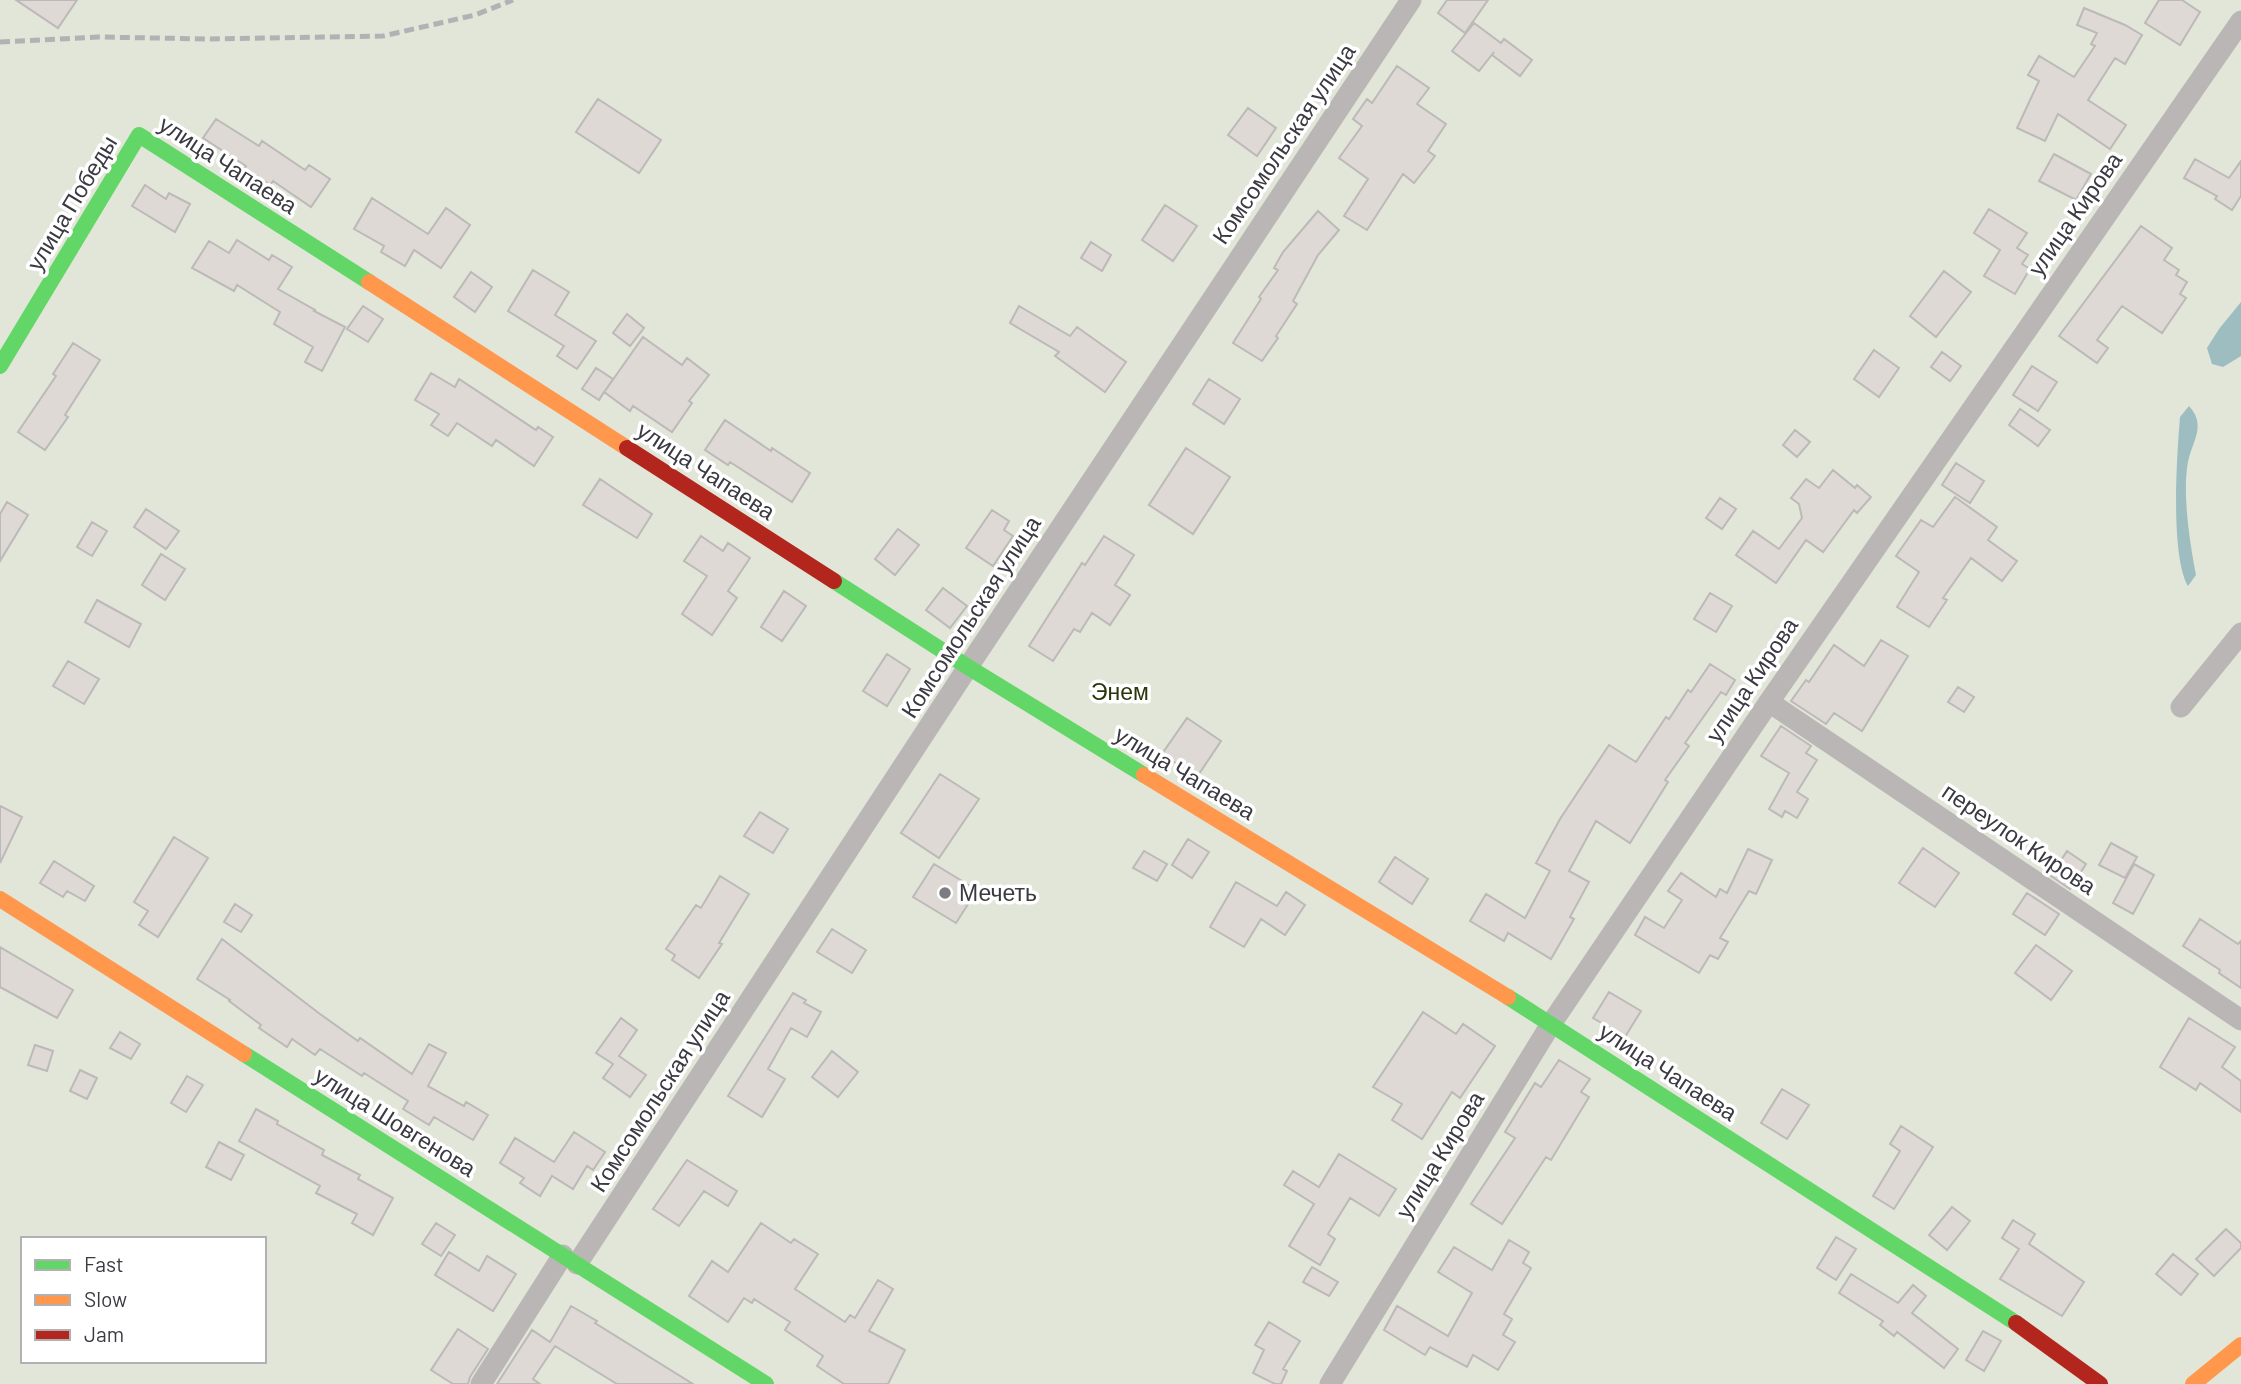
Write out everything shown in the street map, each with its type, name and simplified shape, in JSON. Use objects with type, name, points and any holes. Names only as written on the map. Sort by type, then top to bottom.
[{"type":"street","name":"Комсомольская улица","points":[[481,1384],[570,1260],[1411,0]]},
{"type":"street","name":"улица Кирова","points":[[1329,1384],[1551,1024],[1769,702],[2241,21]]},
{"type":"street","name":"улица Чапаева","points":[[139,135],[968,667],[1551,1024],[2014,1322],[2100,1384]]},
{"type":"street","name":"улица Победы","points":[[2,356],[139,135]]},
{"type":"street","points":[[2181,707],[2241,633]]},
{"type":"street","name":"переулок Кирова","points":[[1769,702],[2241,1020]]},
{"type":"street","name":"улица Шовгенова","points":[[0,899],[766,1384]]},
{"type":"street","points":[[2193,1384],[2241,1345]]},
{"type":"green space","name":"Энем","points":[[0,0],[2241,0],[2241,1384],[0,1384]]},
{"type":"water","points":[[2241,302],[2241,356],[2223,367],[2212,364],[2207,348]]},
{"type":"water","points":[[2189,406],[2198,427],[2186,474],[2191,549],[2196,575],[2188,586],[2179,552],[2176,504],[2180,417]]},
{"type":"building","points":[[16,0],[77,0],[58,28]]},
{"type":"building","points":[[1447,0],[1488,0],[1465,33],[1438,13]]},
{"type":"building","points":[[2159,0],[2182,0],[2200,12],[2180,45],[2145,23]]},
{"type":"building","points":[[2084,8],[2142,35],[2125,64],[2115,58],[2088,100],[2126,125],[2110,149],[2058,114],[2045,141],[2017,128],[2039,81],[2028,75],[2039,56],[2074,77],[2095,46],[2091,44],[2097,33],[2077,25]]},
{"type":"building","points":[[1474,23],[1501,43],[1504,39],[1532,60],[1520,76],[1492,55],[1494,52],[1479,71],[1452,51]]},
{"type":"building","points":[[1397,66],[1429,88],[1417,104],[1446,124],[1428,151],[1435,156],[1414,183],[1403,174],[1367,230],[1344,216],[1368,179],[1339,158],[1362,126],[1353,119],[1367,99],[1372,103]]},
{"type":"building","points":[[598,99],[661,140],[639,173],[576,132]]},
{"type":"building","points":[[1248,108],[1276,128],[1257,156],[1228,135]]},
{"type":"building","points":[[216,119],[259,146],[262,141],[305,170],[309,165],[330,179],[311,207],[273,181],[270,185],[203,138]]},
{"type":"building","points":[[2054,154],[2091,174],[2076,200],[2039,181]]},
{"type":"building","points":[[2195,159],[2229,178],[2241,161],[2241,196],[2232,210],[2215,199],[2217,196],[2184,178]]},
{"type":"building","points":[[145,185],[166,199],[169,193],[190,204],[175,232],[132,206]]},
{"type":"building","points":[[372,198],[428,234],[446,208],[470,225],[441,268],[414,250],[405,266],[381,252],[384,246],[354,229]]},
{"type":"building","points":[[1165,205],[1197,226],[1173,261],[1142,240]]},
{"type":"building","points":[[1989,209],[2027,233],[2017,248],[2028,255],[2022,264],[2030,269],[2015,294],[1984,276],[2000,250],[1974,233]]},
{"type":"building","points":[[1318,211],[1339,230],[1318,255],[1293,301],[1297,304],[1262,361],[1233,343],[1278,270],[1274,268],[1283,252]]},
{"type":"building","points":[[2141,226],[2172,248],[2164,260],[2179,270],[2176,275],[2187,282],[2180,294],[2186,298],[2162,333],[2122,306],[2097,340],[2108,348],[2097,363],[2059,336]]},
{"type":"building","points":[[237,240],[269,260],[272,255],[292,267],[278,289],[345,327],[322,371],[305,362],[313,347],[274,324],[280,312],[237,285],[234,291],[192,268],[209,241],[229,253]]},
{"type":"building","points":[[1091,242],[1111,255],[1102,271],[1081,258]]},
{"type":"building","points":[[533,270],[569,292],[555,315],[596,341],[577,369],[557,356],[564,346],[508,311]]},
{"type":"building","points":[[1944,271],[1971,292],[1936,337],[1910,316]]},
{"type":"building","points":[[471,272],[492,287],[475,312],[454,297]]},
{"type":"building","points":[[363,306],[383,319],[368,342],[347,329]]},
{"type":"building","points":[[1019,306],[1070,336],[1077,327],[1126,362],[1105,392],[1055,356],[1059,352],[1010,323]]},
{"type":"building","points":[[627,314],[644,328],[630,346],[613,333]]},
{"type":"building","points":[[643,337],[682,365],[687,358],[709,375],[689,401],[692,403],[672,432],[633,406],[630,411],[604,392],[599,400],[582,389],[596,368],[613,379],[605,391]]},
{"type":"building","points":[[73,343],[100,360],[65,415],[68,417],[45,450],[18,432],[56,376],[53,374]]},
{"type":"building","points":[[1874,350],[1899,368],[1879,397],[1854,379]]},
{"type":"building","points":[[1942,352],[1961,366],[1950,381],[1931,367]]},
{"type":"building","points":[[2032,366],[2057,382],[2038,411],[2013,395]]},
{"type":"building","points":[[431,373],[455,387],[459,379],[536,430],[538,427],[553,437],[534,466],[496,440],[492,446],[457,423],[448,436],[431,425],[439,414],[415,400]]},
{"type":"building","points":[[1209,379],[1240,399],[1224,424],[1193,404]]},
{"type":"building","points":[[2020,409],[2050,430],[2038,446],[2009,425]]},
{"type":"building","points":[[725,420],[810,473],[792,502],[730,462],[728,465],[705,450]]},
{"type":"building","points":[[1795,430],[1810,442],[1797,457],[1783,445]]},
{"type":"building","points":[[1186,448],[1230,477],[1193,534],[1149,505]]},
{"type":"building","points":[[1956,463],[1984,481],[1970,503],[1942,485]]},
{"type":"building","points":[[1833,470],[1871,497],[1857,513],[1854,510],[1823,552],[1806,540],[1776,583],[1736,555],[1753,531],[1779,549],[1802,518],[1799,504],[1791,498],[1806,479],[1819,488]]},
{"type":"building","points":[[600,479],[652,514],[637,538],[583,505]]},
{"type":"building","points":[[1955,497],[1997,527],[1988,540],[2017,561],[2002,581],[1971,558],[1943,598],[1947,600],[1929,627],[1897,607],[1919,572],[1896,556],[1921,520],[1933,527]]},
{"type":"building","points":[[1720,498],[1736,509],[1722,529],[1706,518]]},
{"type":"building","points":[[7,502],[28,515],[0,561],[0,514]]},
{"type":"building","points":[[146,509],[179,531],[166,549],[134,527]]},
{"type":"building","points":[[992,510],[1009,521],[1004,530],[1013,536],[993,566],[966,548]]},
{"type":"building","points":[[92,522],[107,531],[92,556],[77,547]]},
{"type":"building","points":[[898,529],[919,545],[895,575],[875,559]]},
{"type":"building","points":[[701,536],[723,551],[728,543],[750,558],[728,591],[737,598],[712,635],[682,614],[707,576],[684,561]]},
{"type":"building","points":[[1104,536],[1134,555],[1115,585],[1130,595],[1110,625],[1092,613],[1080,632],[1074,629],[1053,661],[1029,646],[1082,563],[1085,565]]},
{"type":"building","points":[[161,554],[185,569],[165,600],[142,585]]},
{"type":"building","points":[[943,588],[967,606],[950,628],[926,610]]},
{"type":"building","points":[[784,591],[806,606],[782,641],[761,627]]},
{"type":"building","points":[[1710,593],[1732,606],[1716,632],[1694,619]]},
{"type":"building","points":[[97,600],[141,624],[129,647],[85,622]]},
{"type":"building","points":[[1881,640],[1908,656],[1862,731],[1834,713],[1826,724],[1791,701],[1806,680],[1809,682],[1834,645],[1864,666]]},
{"type":"building","points":[[887,654],[910,669],[887,706],[863,691]]},
{"type":"building","points":[[68,661],[99,679],[84,704],[53,686]]},
{"type":"building","points":[[1710,664],[1735,680],[1726,695],[1721,692],[1685,743],[1689,746],[1665,780],[1668,782],[1630,843],[1596,821],[1569,871],[1589,882],[1570,917],[1574,919],[1551,959],[1508,933],[1504,941],[1470,921],[1486,894],[1525,918],[1550,871],[1536,863],[1560,819],[1609,745],[1636,762],[1666,717],[1669,719]]},
{"type":"building","points":[[1958,687],[1974,697],[1964,712],[1948,702]]},
{"type":"building","points":[[1187,718],[1221,741],[1197,777],[1162,754]]},
{"type":"building","points":[[1781,726],[1811,746],[1806,753],[1817,760],[1797,792],[1808,799],[1797,818],[1785,811],[1782,817],[1769,809],[1789,773],[1761,756]]},
{"type":"building","points":[[940,774],[979,799],[939,858],[901,833]]},
{"type":"building","points":[[0,806],[22,817],[0,863]]},
{"type":"building","points":[[760,812],[788,829],[773,853],[744,836]]},
{"type":"building","points":[[174,837],[208,858],[158,937],[139,925],[148,911],[134,902]]},
{"type":"building","points":[[1188,839],[1209,852],[1192,878],[1172,865]]},
{"type":"building","points":[[2111,843],[2137,857],[2125,878],[2099,865]]},
{"type":"building","points":[[1923,848],[1959,873],[1935,907],[1899,883]]},
{"type":"building","points":[[1748,849],[1772,860],[1756,894],[1749,891],[1720,938],[1728,942],[1718,959],[1710,955],[1699,973],[1635,935],[1645,917],[1664,928],[1682,900],[1668,891],[1681,873],[1716,897],[1720,889],[1727,893]]},
{"type":"building","points":[[1144,851],[1167,864],[1157,881],[1133,868]]},
{"type":"building","points":[[2067,851],[2086,864],[2070,889],[2051,876]]},
{"type":"building","points":[[1395,857],[1428,879],[1412,904],[1379,882]]},
{"type":"building","points":[[54,861],[94,886],[85,901],[67,891],[63,897],[40,883]]},
{"type":"building","name":"Мечеть","points":[[934,864],[977,890],[956,923],[913,897]]},
{"type":"building","points":[[2134,864],[2154,875],[2133,914],[2113,903]]},
{"type":"building","points":[[720,876],[749,894],[719,943],[722,944],[699,978],[672,960],[675,955],[666,949],[696,905],[701,908]]},
{"type":"building","points":[[1236,882],[1277,906],[1286,892],[1305,905],[1285,935],[1261,919],[1244,947],[1210,927]]},
{"type":"building","points":[[2027,893],[2059,914],[2045,935],[2013,914]]},
{"type":"building","points":[[235,904],[252,915],[241,932],[224,922]]},
{"type":"building","points":[[2200,919],[2238,944],[2241,941],[2241,988],[2219,973],[2220,970],[2183,946]]},
{"type":"building","points":[[832,929],[866,950],[852,973],[817,952]]},
{"type":"building","points":[[222,939],[358,1041],[360,1038],[412,1074],[429,1044],[446,1053],[428,1086],[464,1106],[466,1102],[488,1115],[473,1140],[434,1117],[429,1125],[403,1109],[408,1101],[320,1049],[315,1055],[292,1039],[287,1047],[259,1028],[261,1025],[230,1000],[197,979]]},
{"type":"building","points":[[2036,945],[2072,971],[2051,1000],[2015,973]]},
{"type":"building","points":[[0,947],[73,990],[57,1018],[0,987]]},
{"type":"building","points":[[1609,992],[1641,1011],[1625,1037],[1593,1018]]},
{"type":"building","points":[[793,993],[821,1012],[807,1037],[791,1028],[768,1069],[785,1079],[762,1117],[728,1096]]},
{"type":"building","points":[[1423,1012],[1456,1034],[1463,1024],[1495,1046],[1460,1098],[1452,1092],[1422,1139],[1392,1120],[1402,1104],[1373,1087]]},
{"type":"building","points":[[621,1018],[637,1030],[619,1056],[646,1075],[630,1097],[603,1078],[613,1064],[596,1053]]},
{"type":"building","points":[[2189,1018],[2235,1047],[2222,1067],[2241,1081],[2241,1112],[2200,1083],[2196,1090],[2160,1067]]},
{"type":"building","points":[[120,1032],[140,1044],[131,1059],[110,1048]]},
{"type":"building","points":[[35,1045],[53,1051],[47,1071],[28,1065]]},
{"type":"building","points":[[832,1051],[858,1072],[838,1097],[812,1077]]},
{"type":"building","points":[[1559,1060],[1590,1079],[1581,1092],[1589,1097],[1551,1160],[1546,1157],[1502,1224],[1471,1204],[1515,1138],[1505,1132],[1535,1083],[1541,1087]]},
{"type":"building","points":[[80,1070],[97,1078],[87,1099],[70,1091]]},
{"type":"building","points":[[187,1076],[203,1085],[186,1112],[171,1103]]},
{"type":"building","points":[[1782,1089],[1809,1105],[1787,1139],[1761,1123]]},
{"type":"building","points":[[256,1109],[324,1150],[322,1155],[360,1175],[358,1179],[393,1198],[373,1235],[352,1223],[357,1214],[316,1193],[320,1186],[239,1141]]},
{"type":"building","points":[[1901,1126],[1933,1147],[1894,1209],[1873,1196],[1900,1151],[1890,1144]]},
{"type":"building","points":[[574,1132],[605,1152],[593,1170],[587,1166],[573,1189],[552,1176],[540,1196],[520,1183],[524,1178],[500,1163],[515,1138],[554,1162]]},
{"type":"building","points":[[219,1142],[244,1155],[231,1180],[206,1167]]},
{"type":"building","points":[[1339,1154],[1396,1189],[1379,1216],[1350,1198],[1328,1234],[1335,1239],[1320,1265],[1289,1246],[1314,1204],[1284,1185],[1293,1171],[1319,1187]]},
{"type":"building","points":[[687,1160],[737,1191],[728,1206],[704,1191],[679,1226],[653,1209]]},
{"type":"building","points":[[1952,1207],[1970,1221],[1947,1250],[1929,1235]]},
{"type":"building","points":[[2013,1220],[2035,1234],[2029,1244],[2084,1282],[2062,1316],[2000,1279],[2019,1249],[2002,1238]]},
{"type":"building","points":[[436,1223],[455,1235],[441,1256],[422,1244]]},
{"type":"building","points":[[761,1223],[791,1243],[794,1239],[818,1254],[795,1289],[845,1322],[850,1315],[855,1318],[878,1280],[893,1289],[869,1331],[905,1350],[888,1384],[844,1384],[817,1366],[823,1356],[785,1330],[790,1322],[754,1299],[752,1303],[744,1298],[728,1322],[689,1296],[712,1261],[728,1272]]},
{"type":"building","points":[[2226,1229],[2241,1243],[2241,1248],[2214,1276],[2196,1259]]},
{"type":"building","points":[[1836,1237],[1856,1249],[1836,1280],[1817,1268]]},
{"type":"building","points":[[1509,1240],[1529,1252],[1523,1263],[1531,1268],[1504,1314],[1512,1319],[1503,1335],[1515,1342],[1498,1370],[1473,1355],[1467,1367],[1430,1347],[1425,1355],[1384,1330],[1397,1306],[1448,1336],[1472,1293],[1438,1272],[1454,1247],[1492,1270]]},
{"type":"building","points":[[449,1252],[479,1271],[487,1256],[516,1274],[493,1311],[435,1275]]},
{"type":"building","points":[[2173,1254],[2198,1274],[2181,1295],[2156,1274]]},
{"type":"building","points":[[1312,1267],[1338,1282],[1329,1296],[1303,1282]]},
{"type":"building","points":[[1851,1274],[1898,1303],[1913,1285],[1926,1296],[1912,1313],[1958,1349],[1944,1368],[1897,1332],[1894,1336],[1880,1325],[1883,1321],[1839,1293]]},
{"type":"building","points":[[571,1306],[693,1384],[617,1384],[555,1346],[533,1379],[540,1384],[497,1384],[532,1330],[550,1342]]},
{"type":"building","points":[[1269,1322],[1300,1341],[1283,1369],[1287,1371],[1281,1384],[1275,1384],[1253,1373],[1264,1350],[1255,1345]]},
{"type":"building","points":[[458,1329],[488,1349],[468,1384],[453,1384],[431,1370]]},
{"type":"building","points":[[1983,1331],[2001,1341],[1984,1371],[1966,1360]]},
{"type":"railway","points":[[0,42],[98,37],[210,39],[383,36],[475,15],[513,0]]},
{"type":"traffic: fast","points":[[0,366],[139,135],[369,282]]},
{"type":"traffic: fast","points":[[834,581],[1144,775]]},
{"type":"traffic: fast","points":[[1508,997],[2016,1323]]},
{"type":"traffic: fast","points":[[244,1054],[766,1384]]},
{"type":"traffic: slow","points":[[369,282],[627,448]]},
{"type":"traffic: slow","points":[[1144,775],[1508,997]]},
{"type":"traffic: slow","points":[[0,899],[244,1054]]},
{"type":"traffic: slow","points":[[2193,1384],[2241,1345]]},
{"type":"traffic: jam","points":[[627,448],[834,581]]},
{"type":"traffic: jam","points":[[2016,1323],[2100,1384]]},
{"type":"place","name":"Мечеть","points":[[945,893]]}]
